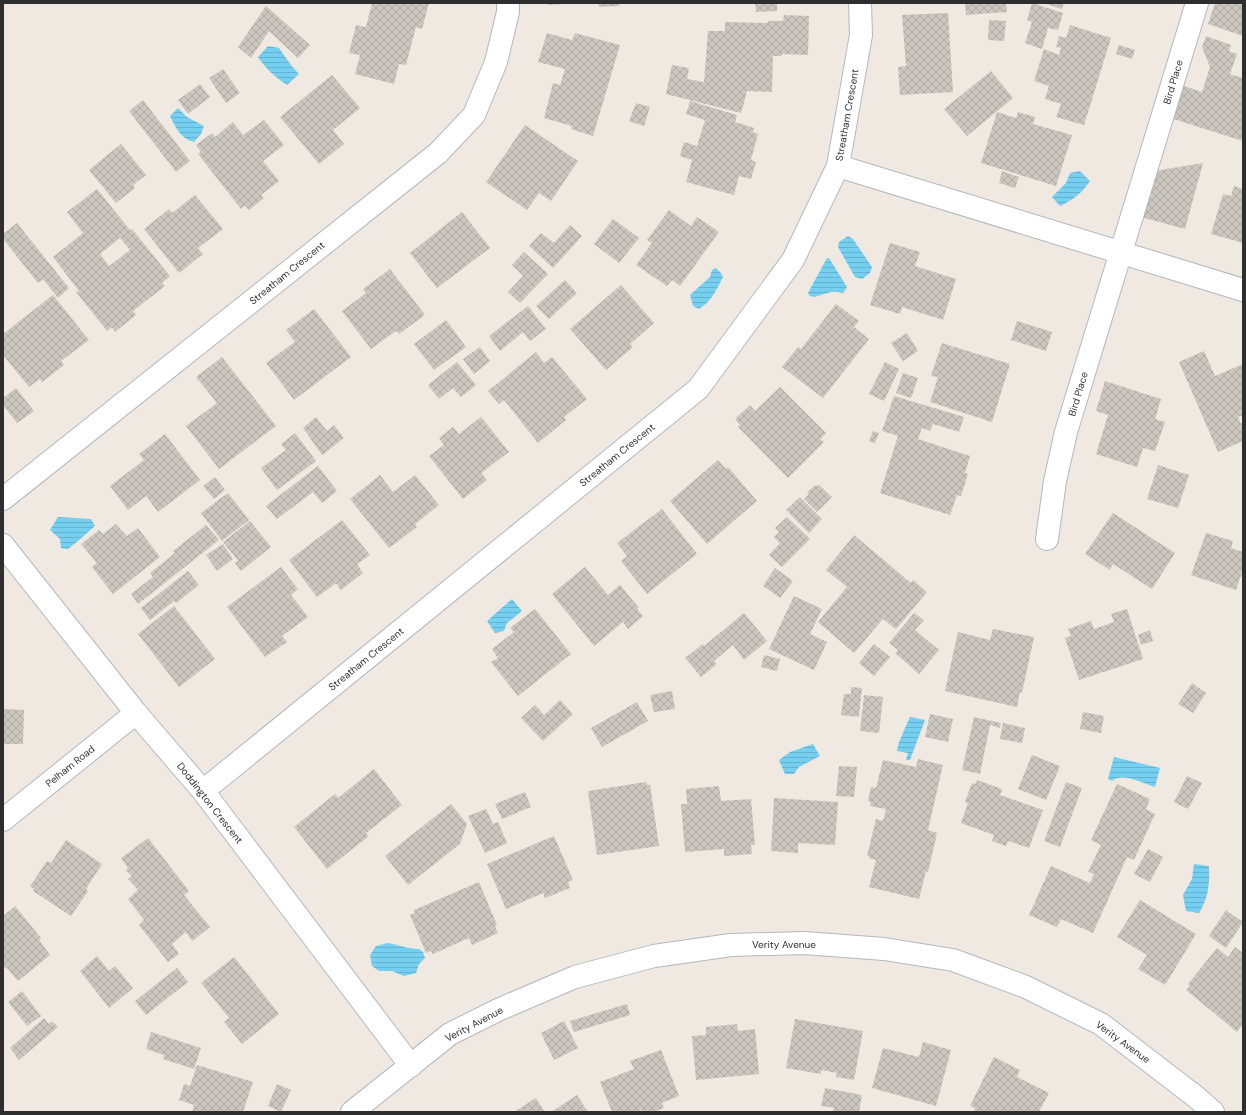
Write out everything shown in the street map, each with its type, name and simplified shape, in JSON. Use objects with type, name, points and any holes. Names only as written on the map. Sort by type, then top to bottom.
[{"type":"street","name":"Streatham Crescent","points":[[3,499],[438,153],[474,115],[496,62],[508,12],[508,3]]},
{"type":"street","name":"Streatham Crescent","points":[[203,791],[698,389],[793,260],[838,166],[861,35],[860,3]]},
{"type":"street","name":"Bird Place","points":[[1047,539],[1055,481],[1066,432],[1197,3]]},
{"type":"street","points":[[838,166],[1243,290]]},
{"type":"street","name":"Doddington Crescent","points":[[3,545],[136,713],[203,791],[411,1066]]},
{"type":"street","name":"Pelham Road","points":[[3,820],[136,713]]},
{"type":"street","name":"Verity Avenue","points":[[352,1112],[450,1034],[500,1010],[575,978],[654,956],[731,945],[804,943],[884,949],[953,960],[1026,987],[1101,1024],[1196,1097],[1213,1112]]},
{"type":"water","points":[[268,46],[279,48],[299,74],[287,85],[271,72],[258,57]]},
{"type":"water","points":[[178,108],[187,117],[204,126],[201,134],[194,142],[182,135],[170,116]]},
{"type":"water","points":[[1080,171],[1090,181],[1077,196],[1060,206],[1052,197],[1066,183],[1070,173]]},
{"type":"water","points":[[848,236],[853,239],[872,267],[870,273],[862,279],[855,277],[838,247],[839,242]]},
{"type":"water","points":[[827,258],[829,258],[847,287],[843,293],[831,292],[814,297],[810,296],[808,293]]},
{"type":"water","points":[[716,268],[723,277],[716,291],[707,303],[699,309],[693,306],[690,295],[710,277],[712,270]]},
{"type":"water","points":[[58,517],[91,519],[95,526],[68,549],[61,548],[60,539],[50,530]]},
{"type":"water","points":[[512,599],[522,611],[507,623],[504,631],[495,633],[487,621]]},
{"type":"water","points":[[910,717],[925,720],[910,760],[906,760],[908,753],[897,751],[899,742]]},
{"type":"water","points":[[813,744],[820,756],[799,767],[794,774],[785,774],[779,760],[790,752]]},
{"type":"water","points":[[1114,757],[1160,768],[1155,787],[1127,778],[1112,781],[1108,779]]},
{"type":"water","points":[[1194,864],[1209,866],[1208,891],[1199,913],[1186,911],[1183,895],[1192,879]]},
{"type":"water","points":[[388,943],[407,948],[419,949],[423,952],[425,958],[419,964],[416,973],[404,976],[392,971],[379,971],[372,966],[370,955],[376,946]]},
{"type":"building","points":[[372,3],[429,3],[422,29],[416,27],[406,65],[399,64],[394,84],[355,74],[360,55],[349,53],[356,25],[366,27]]},
{"type":"building","points":[[548,3],[564,3],[564,4],[548,5]]},
{"type":"building","points":[[598,3],[619,3],[619,6],[599,7]]},
{"type":"building","points":[[755,3],[777,3],[777,11],[756,12]]},
{"type":"building","points":[[965,3],[1006,3],[1007,12],[966,15]]},
{"type":"building","points":[[1032,3],[1063,13],[1058,30],[1048,28],[1042,49],[1025,43],[1032,22],[1027,20]]},
{"type":"building","points":[[1043,3],[1064,3],[1062,9]]},
{"type":"building","points":[[1215,3],[1243,3],[1243,36],[1208,24]]},
{"type":"building","points":[[266,6],[310,45],[298,58],[269,31],[251,58],[238,47]]},
{"type":"building","points":[[948,13],[953,92],[900,95],[898,67],[906,66],[902,15]]},
{"type":"building","points":[[784,15],[809,16],[808,55],[782,54],[782,56],[773,56],[772,92],[747,91],[741,113],[666,94],[672,65],[689,68],[687,79],[704,82],[708,31],[725,31],[725,22],[768,23],[768,21],[783,21]]},
{"type":"building","points":[[989,20],[1006,21],[1004,41],[988,40]]},
{"type":"building","points":[[1070,25],[1111,38],[1084,125],[1056,117],[1061,104],[1045,99],[1049,86],[1034,81],[1044,49],[1059,55],[1061,48],[1056,47],[1059,36],[1066,38]]},
{"type":"building","points":[[547,33],[572,40],[575,33],[620,45],[593,136],[571,129],[572,126],[544,118],[553,83],[560,85],[565,69],[538,62]]},
{"type":"building","points":[[1206,36],[1231,45],[1229,51],[1237,54],[1230,74],[1243,78],[1243,141],[1167,117],[1178,84],[1202,92],[1210,67],[1202,47]]},
{"type":"building","points":[[1119,45],[1135,50],[1132,59],[1116,54]]},
{"type":"building","points":[[223,69],[240,93],[226,103],[209,78]]},
{"type":"building","points":[[991,71],[1013,98],[967,136],[944,109]]},
{"type":"building","points":[[332,75],[360,108],[333,130],[344,144],[319,164],[280,117]]},
{"type":"building","points":[[200,84],[210,97],[188,114],[178,100]]},
{"type":"building","points":[[143,100],[190,161],[176,172],[129,111]]},
{"type":"building","points":[[690,101],[737,115],[735,122],[754,128],[753,132],[758,134],[751,160],[756,162],[751,179],[739,176],[734,195],[686,182],[692,160],[680,156],[684,142],[697,146],[705,120],[686,114]]},
{"type":"building","points":[[636,103],[650,107],[644,126],[629,121]]},
{"type":"building","points":[[997,112],[1016,118],[1018,112],[1035,117],[1033,124],[1072,135],[1056,186],[981,163]]},
{"type":"building","points":[[264,120],[284,145],[263,161],[279,181],[261,195],[264,198],[249,210],[245,206],[241,209],[198,154],[201,152],[196,145],[212,133],[215,137],[233,122],[243,135]]},
{"type":"building","points":[[525,125],[578,161],[551,201],[539,193],[527,210],[486,182]]},
{"type":"building","points":[[121,144],[146,175],[133,185],[135,188],[116,203],[89,170]]},
{"type":"building","points":[[1203,163],[1185,229],[1141,217],[1154,171]]},
{"type":"building","points":[[1002,171],[1019,177],[1015,188],[999,183]]},
{"type":"building","points":[[1234,186],[1243,189],[1243,243],[1211,234],[1223,194],[1231,196]]},
{"type":"building","points":[[97,189],[170,276],[162,283],[165,286],[133,311],[136,315],[115,332],[112,327],[107,331],[76,292],[79,291],[53,257],[83,233],[67,212]],"holes":[[[120,238],[130,250],[109,266],[100,254]]]},
{"type":"building","points":[[195,195],[223,229],[198,248],[203,254],[179,273],[144,229],[169,209],[172,213]]},
{"type":"building","points":[[669,210],[691,226],[697,217],[719,232],[680,286],[672,280],[667,286],[636,265],[652,243],[647,240]]},
{"type":"building","points":[[462,212],[490,248],[437,288],[410,253]]},
{"type":"building","points":[[613,219],[639,238],[619,263],[594,244]]},
{"type":"building","points":[[17,223],[69,288],[58,298],[43,279],[38,283],[3,239],[3,234]]},
{"type":"building","points":[[570,225],[582,236],[553,268],[529,246],[541,233],[554,243]]},
{"type":"building","points":[[890,243],[920,252],[915,266],[956,279],[943,320],[902,307],[900,314],[870,305]]},
{"type":"building","points":[[524,252],[548,274],[520,303],[508,292],[523,276],[512,265]]},
{"type":"building","points":[[390,269],[425,315],[399,334],[396,331],[371,349],[342,311],[366,293],[363,289]]},
{"type":"building","points":[[565,280],[577,293],[549,319],[536,306]]},
{"type":"building","points":[[621,285],[654,323],[630,344],[633,347],[606,370],[570,329]]},
{"type":"building","points":[[53,295],[89,340],[61,361],[64,365],[42,382],[40,379],[29,387],[3,355],[3,334]]},
{"type":"building","points":[[836,304],[859,321],[854,327],[869,339],[823,398],[782,367],[798,347],[801,349]]},
{"type":"building","points":[[528,306],[546,329],[530,341],[523,332],[500,351],[489,336]]},
{"type":"building","points":[[314,309],[351,357],[294,400],[266,363],[295,342],[286,330]]},
{"type":"building","points":[[446,320],[466,347],[434,370],[414,344]]},
{"type":"building","points":[[1017,321],[1052,332],[1046,351],[1011,340]]},
{"type":"building","points":[[907,333],[918,351],[903,361],[891,343]]},
{"type":"building","points":[[942,343],[1010,364],[992,422],[930,402],[938,377],[931,376]]},
{"type":"building","points":[[480,347],[490,361],[474,374],[463,359]]},
{"type":"building","points":[[1204,351],[1215,376],[1243,364],[1243,415],[1238,417],[1243,428],[1243,441],[1218,452],[1179,362]]},
{"type":"building","points":[[536,352],[544,363],[552,357],[587,399],[564,417],[566,420],[538,443],[504,400],[499,404],[488,391]]},
{"type":"building","points":[[222,357],[276,426],[219,469],[186,426],[217,403],[196,377]]},
{"type":"building","points":[[457,362],[476,385],[461,397],[453,388],[439,399],[428,385]]},
{"type":"building","points":[[885,362],[899,369],[884,401],[869,394]]},
{"type":"building","points":[[903,373],[918,378],[911,398],[896,393]]},
{"type":"building","points":[[1105,381],[1161,399],[1155,419],[1165,422],[1155,451],[1143,448],[1137,467],[1096,454],[1108,415],[1096,411]]},
{"type":"building","points":[[780,387],[826,433],[820,439],[824,442],[788,478],[738,427],[740,425],[735,419],[750,405],[755,411]]},
{"type":"building","points":[[16,388],[34,411],[17,423],[3,405],[3,398]]},
{"type":"building","points":[[894,396],[964,417],[959,432],[933,424],[930,431],[922,428],[918,439],[970,456],[965,473],[968,474],[961,496],[957,495],[950,515],[880,493],[898,436],[882,431]]},
{"type":"building","points":[[316,417],[327,431],[334,425],[344,438],[322,455],[303,428]]},
{"type":"building","points":[[481,417],[509,452],[481,473],[487,480],[463,499],[429,456],[444,445],[439,438],[453,427],[459,434]]},
{"type":"building","points":[[873,431],[879,433],[875,443],[869,441]]},
{"type":"building","points":[[295,433],[316,461],[277,490],[261,468],[286,450],[281,444]]},
{"type":"building","points":[[165,434],[200,480],[158,512],[146,496],[128,510],[110,486],[144,460],[139,454]]},
{"type":"building","points":[[718,460],[726,469],[728,467],[757,501],[707,544],[670,501]]},
{"type":"building","points":[[1158,465],[1189,475],[1178,508],[1147,499]]},
{"type":"building","points":[[318,466],[337,491],[322,503],[313,492],[277,519],[266,506]]},
{"type":"building","points":[[380,475],[393,492],[415,475],[439,505],[415,524],[417,527],[389,548],[350,499]]},
{"type":"building","points":[[215,477],[225,490],[214,499],[203,486]]},
{"type":"building","points":[[816,485],[819,485],[832,497],[817,512],[804,499],[809,494],[807,492]]},
{"type":"building","points":[[228,493],[249,520],[222,541],[201,513]]},
{"type":"building","points":[[800,497],[822,519],[809,533],[786,510]]},
{"type":"building","points":[[662,509],[697,554],[647,594],[621,561],[627,556],[617,543]]},
{"type":"building","points":[[1113,513],[1175,553],[1152,589],[1113,564],[1110,570],[1085,554]]},
{"type":"building","points":[[787,517],[810,539],[782,567],[769,555],[780,543],[774,537],[779,532],[775,528]]},
{"type":"building","points":[[342,520],[370,555],[357,564],[363,573],[341,590],[336,583],[317,597],[289,560]]},
{"type":"building","points":[[250,521],[271,547],[241,571],[235,563],[238,561],[223,542]]},
{"type":"building","points":[[116,524],[127,536],[138,528],[160,557],[113,594],[92,567],[97,563],[81,544],[99,530],[103,534]]},
{"type":"building","points":[[206,525],[219,540],[138,604],[131,594],[153,577],[150,573],[175,553],[173,551]]},
{"type":"building","points":[[1206,533],[1233,541],[1231,548],[1243,552],[1243,570],[1236,590],[1191,575]]},
{"type":"building","points":[[854,535],[911,583],[913,580],[927,592],[896,629],[883,619],[854,653],[818,622],[847,587],[826,570]]},
{"type":"building","points":[[223,544],[233,559],[217,571],[206,555]]},
{"type":"building","points":[[281,567],[298,589],[291,595],[308,617],[282,636],[287,642],[265,657],[227,607]]},
{"type":"building","points":[[585,567],[608,595],[620,585],[639,608],[637,609],[643,616],[628,629],[623,622],[594,646],[552,594]]},
{"type":"building","points":[[775,568],[793,581],[780,598],[763,586]]},
{"type":"building","points":[[188,571],[199,585],[176,603],[174,601],[150,620],[141,608]]},
{"type":"building","points":[[794,596],[822,609],[810,634],[827,642],[814,670],[769,649]]},
{"type":"building","points":[[174,606],[215,659],[179,687],[138,634]]},
{"type":"building","points":[[535,609],[571,654],[518,696],[491,662],[498,658],[492,649],[514,632],[510,628]]},
{"type":"building","points":[[1127,609],[1143,659],[1079,680],[1065,638],[1071,636],[1068,629],[1091,621],[1094,629],[1114,622],[1111,614]]},
{"type":"building","points":[[744,613],[767,641],[744,660],[733,645],[714,661],[717,664],[701,677],[685,658],[703,644],[704,646]]},
{"type":"building","points":[[914,613],[924,620],[915,630],[939,650],[919,674],[895,653],[898,650],[889,643]]},
{"type":"building","points":[[993,629],[1034,637],[1022,693],[1020,692],[1017,707],[945,691],[958,632],[990,640]]},
{"type":"building","points":[[1150,630],[1153,641],[1141,645],[1138,635]]},
{"type":"building","points":[[874,644],[890,657],[874,676],[859,663]]},
{"type":"building","points":[[764,655],[780,659],[777,671],[761,667]]},
{"type":"building","points":[[1192,683],[1206,693],[1193,713],[1178,704]]},
{"type":"building","points":[[851,687],[862,688],[859,717],[841,715],[844,694],[851,694]]},
{"type":"building","points":[[672,691],[675,709],[654,712],[650,695]]},
{"type":"building","points":[[864,695],[883,697],[879,733],[860,731]]},
{"type":"building","points":[[560,700],[573,714],[543,741],[521,718],[535,705],[544,715]]},
{"type":"building","points":[[637,702],[648,721],[602,747],[591,728]]},
{"type":"building","points":[[3,709],[24,710],[23,744],[3,744]]},
{"type":"building","points":[[1083,712],[1104,716],[1101,733],[1080,729]]},
{"type":"building","points":[[930,714],[953,719],[948,742],[925,737]]},
{"type":"building","points":[[974,717],[1001,723],[1000,728],[990,725],[980,774],[962,770]]},
{"type":"building","points":[[1003,723],[1025,728],[1022,743],[1000,739]]},
{"type":"building","points":[[1032,755],[1060,766],[1046,800],[1018,789]]},
{"type":"building","points":[[918,759],[943,765],[928,830],[937,833],[928,872],[926,871],[919,899],[869,887],[876,860],[869,858],[870,856],[867,856],[876,819],[883,821],[886,809],[870,806],[871,802],[868,801],[871,787],[876,788],[883,760],[916,767]]},
{"type":"building","points":[[839,766],[857,767],[854,797],[836,796]]},
{"type":"building","points":[[374,769],[402,805],[366,833],[369,836],[327,869],[294,827],[335,794],[338,798]]},
{"type":"building","points":[[1187,776],[1202,783],[1188,809],[1174,802]]},
{"type":"building","points":[[977,780],[1002,789],[1000,795],[1043,810],[1029,848],[1008,841],[1006,846],[992,841],[994,835],[961,823],[968,803],[965,802],[972,783],[976,784]]},
{"type":"building","points":[[646,782],[647,785],[650,785],[659,846],[597,855],[588,791]]},
{"type":"building","points":[[1066,782],[1082,788],[1060,847],[1044,841]]},
{"type":"building","points":[[1117,784],[1150,799],[1146,809],[1155,814],[1134,860],[1127,857],[1093,933],[1061,919],[1057,927],[1029,915],[1051,866],[1090,883],[1094,874],[1088,872],[1101,845],[1091,840]]},
{"type":"building","points":[[719,786],[721,801],[751,799],[755,845],[751,845],[752,854],[724,856],[724,849],[685,852],[681,804],[687,804],[686,789]]},
{"type":"building","points":[[525,792],[531,807],[502,819],[495,804]]},
{"type":"building","points":[[774,798],[838,802],[835,845],[798,843],[798,853],[771,851]]},
{"type":"building","points":[[451,804],[467,824],[460,844],[408,885],[385,856]]},
{"type":"building","points":[[486,809],[493,824],[498,822],[507,843],[485,853],[468,816]]},
{"type":"building","points":[[554,836],[573,880],[568,882],[570,888],[545,898],[543,893],[506,909],[487,864]]},
{"type":"building","points":[[148,838],[189,891],[184,895],[210,927],[192,941],[186,932],[172,944],[179,954],[168,962],[139,925],[144,920],[128,899],[138,890],[128,879],[132,876],[126,870],[128,868],[121,858]]},
{"type":"building","points":[[66,840],[102,864],[86,889],[88,891],[71,916],[33,891],[34,889],[30,886],[47,861],[51,863]]},
{"type":"building","points":[[1148,849],[1163,857],[1150,882],[1134,874]]},
{"type":"building","points":[[479,882],[497,925],[495,926],[498,933],[472,945],[469,938],[433,954],[431,951],[426,953],[410,915],[415,913],[414,910]]},
{"type":"building","points":[[1140,900],[1196,934],[1165,985],[1138,969],[1147,955],[1117,937]]},
{"type":"building","points":[[15,906],[41,938],[39,940],[50,955],[18,981],[6,967],[3,969],[3,916]]},
{"type":"building","points":[[1226,910],[1243,922],[1226,948],[1209,936]]},
{"type":"building","points":[[1235,947],[1243,953],[1243,1024],[1237,1032],[1186,990],[1190,986],[1188,984],[1217,948],[1228,957]]},
{"type":"building","points":[[97,956],[109,971],[115,966],[133,988],[109,1008],[80,971]]},
{"type":"building","points":[[234,957],[279,1014],[242,1044],[224,1022],[229,1018],[201,983]]},
{"type":"building","points":[[177,968],[188,982],[146,1015],[135,1001]]},
{"type":"building","points":[[22,991],[41,1016],[27,1026],[8,1002]]},
{"type":"building","points":[[627,1004],[630,1015],[574,1032],[570,1021]]},
{"type":"building","points":[[44,1018],[49,1024],[52,1021],[58,1027],[19,1060],[10,1048]]},
{"type":"building","points":[[795,1019],[863,1031],[854,1080],[836,1077],[837,1073],[821,1070],[821,1074],[786,1068]]},
{"type":"building","points":[[564,1021],[578,1048],[554,1060],[541,1033]]},
{"type":"building","points":[[737,1024],[738,1031],[755,1029],[759,1074],[696,1080],[692,1036],[706,1035],[706,1027]]},
{"type":"building","points":[[151,1032],[201,1048],[194,1069],[163,1059],[164,1055],[146,1049]]},
{"type":"building","points":[[923,1042],[951,1050],[936,1106],[872,1088],[883,1048],[919,1057]]},
{"type":"building","points":[[661,1050],[679,1096],[662,1103],[664,1108],[654,1112],[643,1112],[642,1110],[637,1112],[612,1112],[600,1082],[634,1069],[630,1061]]},
{"type":"building","points":[[994,1057],[1020,1070],[1017,1077],[1049,1093],[1039,1112],[974,1112],[975,1108],[970,1106]]},
{"type":"building","points":[[197,1065],[253,1082],[243,1112],[192,1112],[194,1105],[179,1100],[184,1084],[190,1086]]},
{"type":"building","points":[[277,1084],[291,1090],[281,1112],[268,1106]]},
{"type":"building","points":[[825,1088],[862,1095],[859,1112],[833,1112],[834,1108],[821,1106]]},
{"type":"building","points":[[577,1095],[588,1112],[551,1112]]},
{"type":"building","points":[[536,1098],[545,1112],[514,1112]]}]
